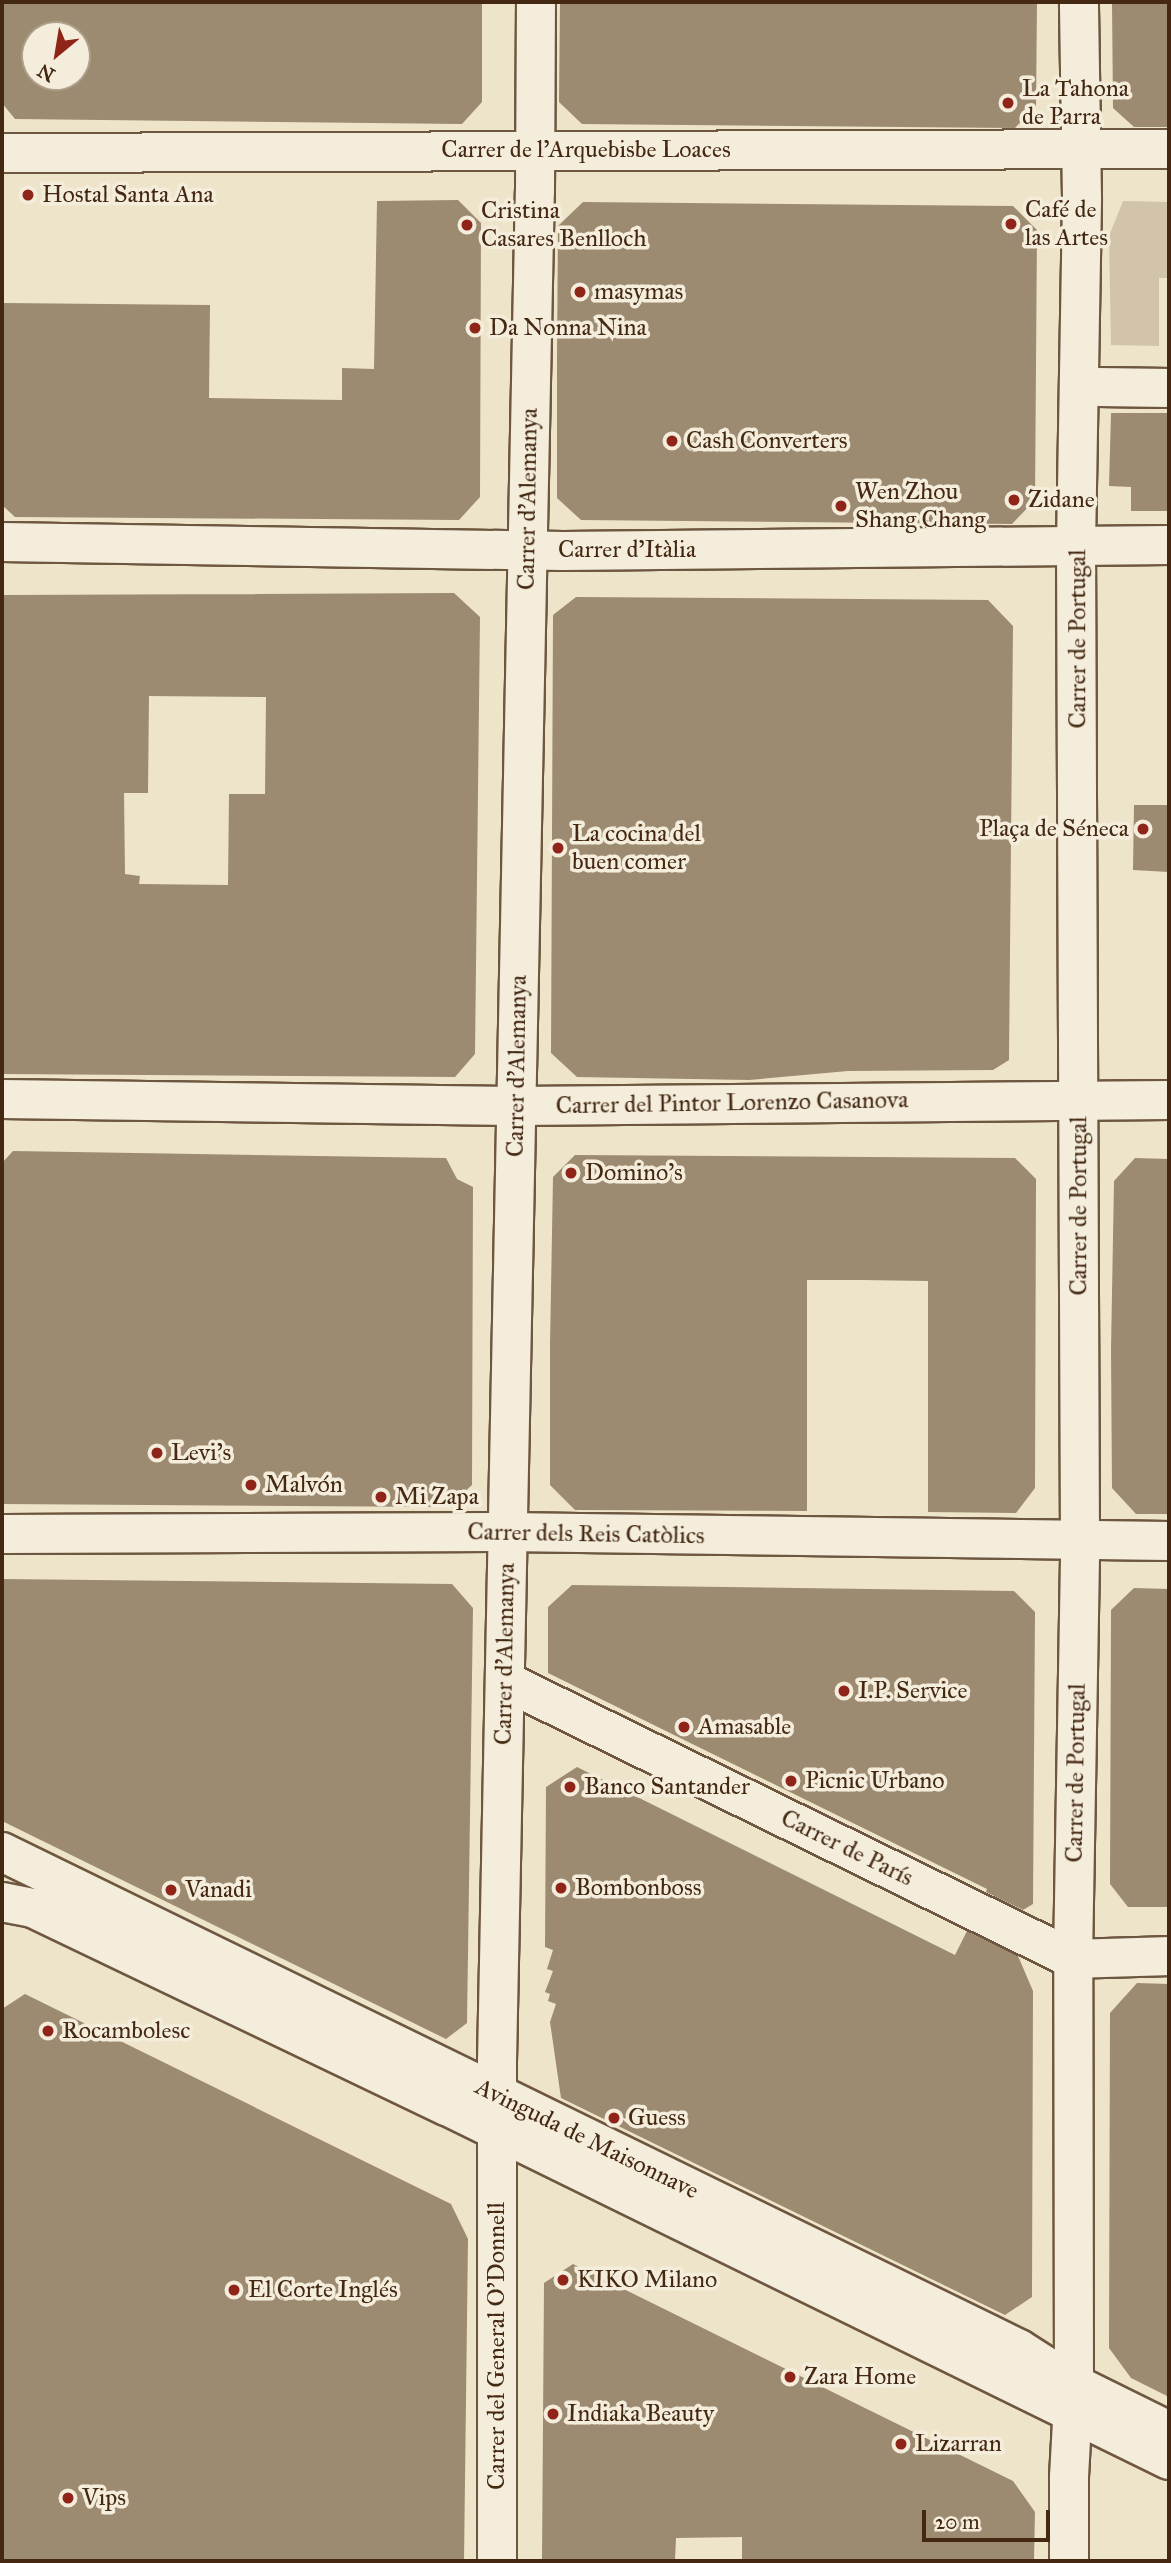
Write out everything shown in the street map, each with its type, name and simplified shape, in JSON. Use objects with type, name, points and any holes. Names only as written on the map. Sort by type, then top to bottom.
[{"type":"street","name":"Carrer d'Alemanya","points":[[497,2113],[507,1682],[506,1532],[536,150],[536,2]]},
{"type":"street","name":"Carrer de Portugal","points":[[1069,2561],[1073,2397],[1073,1959],[1080,1541],[1076,545],[1081,148],[1079,2]]},
{"type":"street","name":"Carrer de l'Arquebisbe Loaces","points":[[2,153],[1169,149]]},
{"type":"street","points":[[1099,387],[1169,388]]},
{"type":"street","name":"Carrer d'Itàlia","points":[[2,542],[526,550],[1169,545]]},
{"type":"street","name":"Carrer del Pintor Lorenzo Casanova","points":[[2,1099],[517,1106],[1169,1100]]},
{"type":"street","name":"Carrer dels Reis Catòlics","points":[[2,1534],[506,1532],[1169,1541]]},
{"type":"street","name":"Carrer de París","points":[[507,1682],[1073,1959]]},
{"type":"street","name":"Avinguda de Maisonnave","points":[[2,1852],[497,2113],[1073,2397],[1169,2431]]},
{"type":"street","name":"Avinguda de Maisonnave","points":[[2,1902],[33,1908],[497,2113]]},
{"type":"street","points":[[1073,1959],[1169,1956]]},
{"type":"street","name":"Carrer del General O'Donnell","points":[[497,2113],[497,2561]]},
{"type":"street","name":"Avinguda de Maisonnave","points":[[1073,2397],[1169,2460]]},
{"type":"shaded area","points":[[1123,201],[1169,202],[1169,278],[1159,278],[1159,346],[1111,345],[1109,236]]},
{"type":"building","points":[[2,2],[482,2],[482,102],[462,124],[15,119],[2,103]]},
{"type":"building","points":[[560,2],[1037,2],[1036,106],[1015,128],[582,124],[559,102]]},
{"type":"building","points":[[1112,2],[1169,2],[1169,127],[1134,127],[1113,108]]},
{"type":"building","points":[[458,200],[481,223],[480,497],[459,520],[15,517],[2,505],[2,303],[210,305],[209,398],[342,400],[342,368],[374,369],[377,201]]},
{"type":"building","points":[[583,202],[1013,206],[1037,230],[1035,500],[1012,524],[581,520],[557,498],[557,359],[558,226]]},
{"type":"building","points":[[1111,413],[1169,413],[1169,511],[1131,511],[1131,487],[1109,486]]},
{"type":"building","points":[[454,593],[480,617],[475,1054],[455,1077],[2,1074],[2,595]],"holes":[[[149,696],[266,697],[265,794],[229,794],[228,885],[139,884],[140,876],[125,874],[124,793],[148,793]]]},
{"type":"building","points":[[576,597],[988,600],[1013,626],[1009,1060],[993,1070],[848,1071],[749,1080],[577,1077],[551,1053],[553,615]]},
{"type":"building","points":[[1134,805],[1169,805],[1169,872],[1133,870]]},
{"type":"building","points":[[13,1151],[446,1158],[457,1179],[473,1187],[472,1485],[448,1507],[2,1504],[2,1163]]},
{"type":"building","points":[[575,1155],[1015,1158],[1036,1179],[1035,1488],[1016,1513],[928,1512],[928,1281],[863,1280],[807,1280],[807,1511],[575,1510],[550,1485],[550,1345],[553,1177]]},
{"type":"building","points":[[1135,1158],[1169,1159],[1169,1514],[1136,1514],[1112,1488],[1114,1181]]},
{"type":"building","points":[[2,1579],[452,1584],[473,1608],[467,2023],[446,2039],[2,1821]]},
{"type":"building","points":[[572,1585],[1014,1591],[1035,1612],[1033,1904],[1023,1910],[986,1892],[987,1889],[548,1673],[548,1607]]},
{"type":"building","points":[[1134,1588],[1169,1589],[1169,1907],[1128,1907],[1110,1884],[1111,1610]]},
{"type":"building","points":[[577,1767],[955,1955],[967,1931],[1018,1956],[1033,1991],[1032,2297],[1005,2315],[561,2098],[550,2022],[556,2004],[548,2001],[550,1994],[545,1992],[553,1971],[547,1969],[553,1950],[545,1947],[546,1787]]},
{"type":"building","points":[[1137,1983],[1169,1984],[1169,2397],[1131,2378],[1109,2348],[1110,2013]]},
{"type":"building","name":"El Corte Inglés","points":[[25,1994],[451,2204],[468,2239],[464,2561],[2,2561],[2,2009]]},
{"type":"building","points":[[573,2264],[1013,2481],[1035,2512],[1034,2561],[742,2561],[742,2537],[676,2538],[675,2561],[542,2561],[544,2283]]},
{"type":"place","name":"La Tahona de Parra","points":[[1008,103]]},
{"type":"place","name":"Hostal Santa Ana","points":[[28,195]]},
{"type":"place","name":"Café de las Artes","points":[[1011,224]]},
{"type":"place","name":"Cristina Casares Benlloch","points":[[467,225]]},
{"type":"place","name":"masymas","points":[[580,292]]},
{"type":"place","name":"Da Nonna Nina","points":[[475,328]]},
{"type":"place","name":"Cash Converters","points":[[672,441]]},
{"type":"place","name":"Zidane","points":[[1014,500]]},
{"type":"place","name":"Wen Zhou Shang Chang","points":[[841,506]]},
{"type":"place","name":"Plaça de Séneca","points":[[1143,829]]},
{"type":"place","name":"La cocina del buen comer","points":[[558,848]]},
{"type":"place","name":"Domino's","points":[[571,1173]]},
{"type":"place","name":"Levi's","points":[[157,1453]]},
{"type":"place","name":"Malvón","points":[[251,1485]]},
{"type":"place","name":"Mi Zapa","points":[[381,1497]]},
{"type":"place","name":"I.P. Service","points":[[844,1691]]},
{"type":"place","name":"Amasable","points":[[684,1727]]},
{"type":"place","name":"Picnic Urbano","points":[[791,1781]]},
{"type":"place","name":"Banco Santander","points":[[570,1787]]},
{"type":"place","name":"Bombonboss","points":[[561,1888]]},
{"type":"place","name":"Vanadi","points":[[171,1890]]},
{"type":"place","name":"Rocambolesc","points":[[48,2031]]},
{"type":"place","name":"Guess","points":[[614,2118]]},
{"type":"place","name":"KIKO Milano","points":[[563,2280]]},
{"type":"place","name":"El Corte Inglés","points":[[234,2290]]},
{"type":"place","name":"Zara Home","points":[[790,2377]]},
{"type":"place","name":"Indiaka Beauty","points":[[553,2414]]},
{"type":"place","name":"Lizarran","points":[[901,2444]]},
{"type":"place","name":"Vips","points":[[68,2498]]}]
